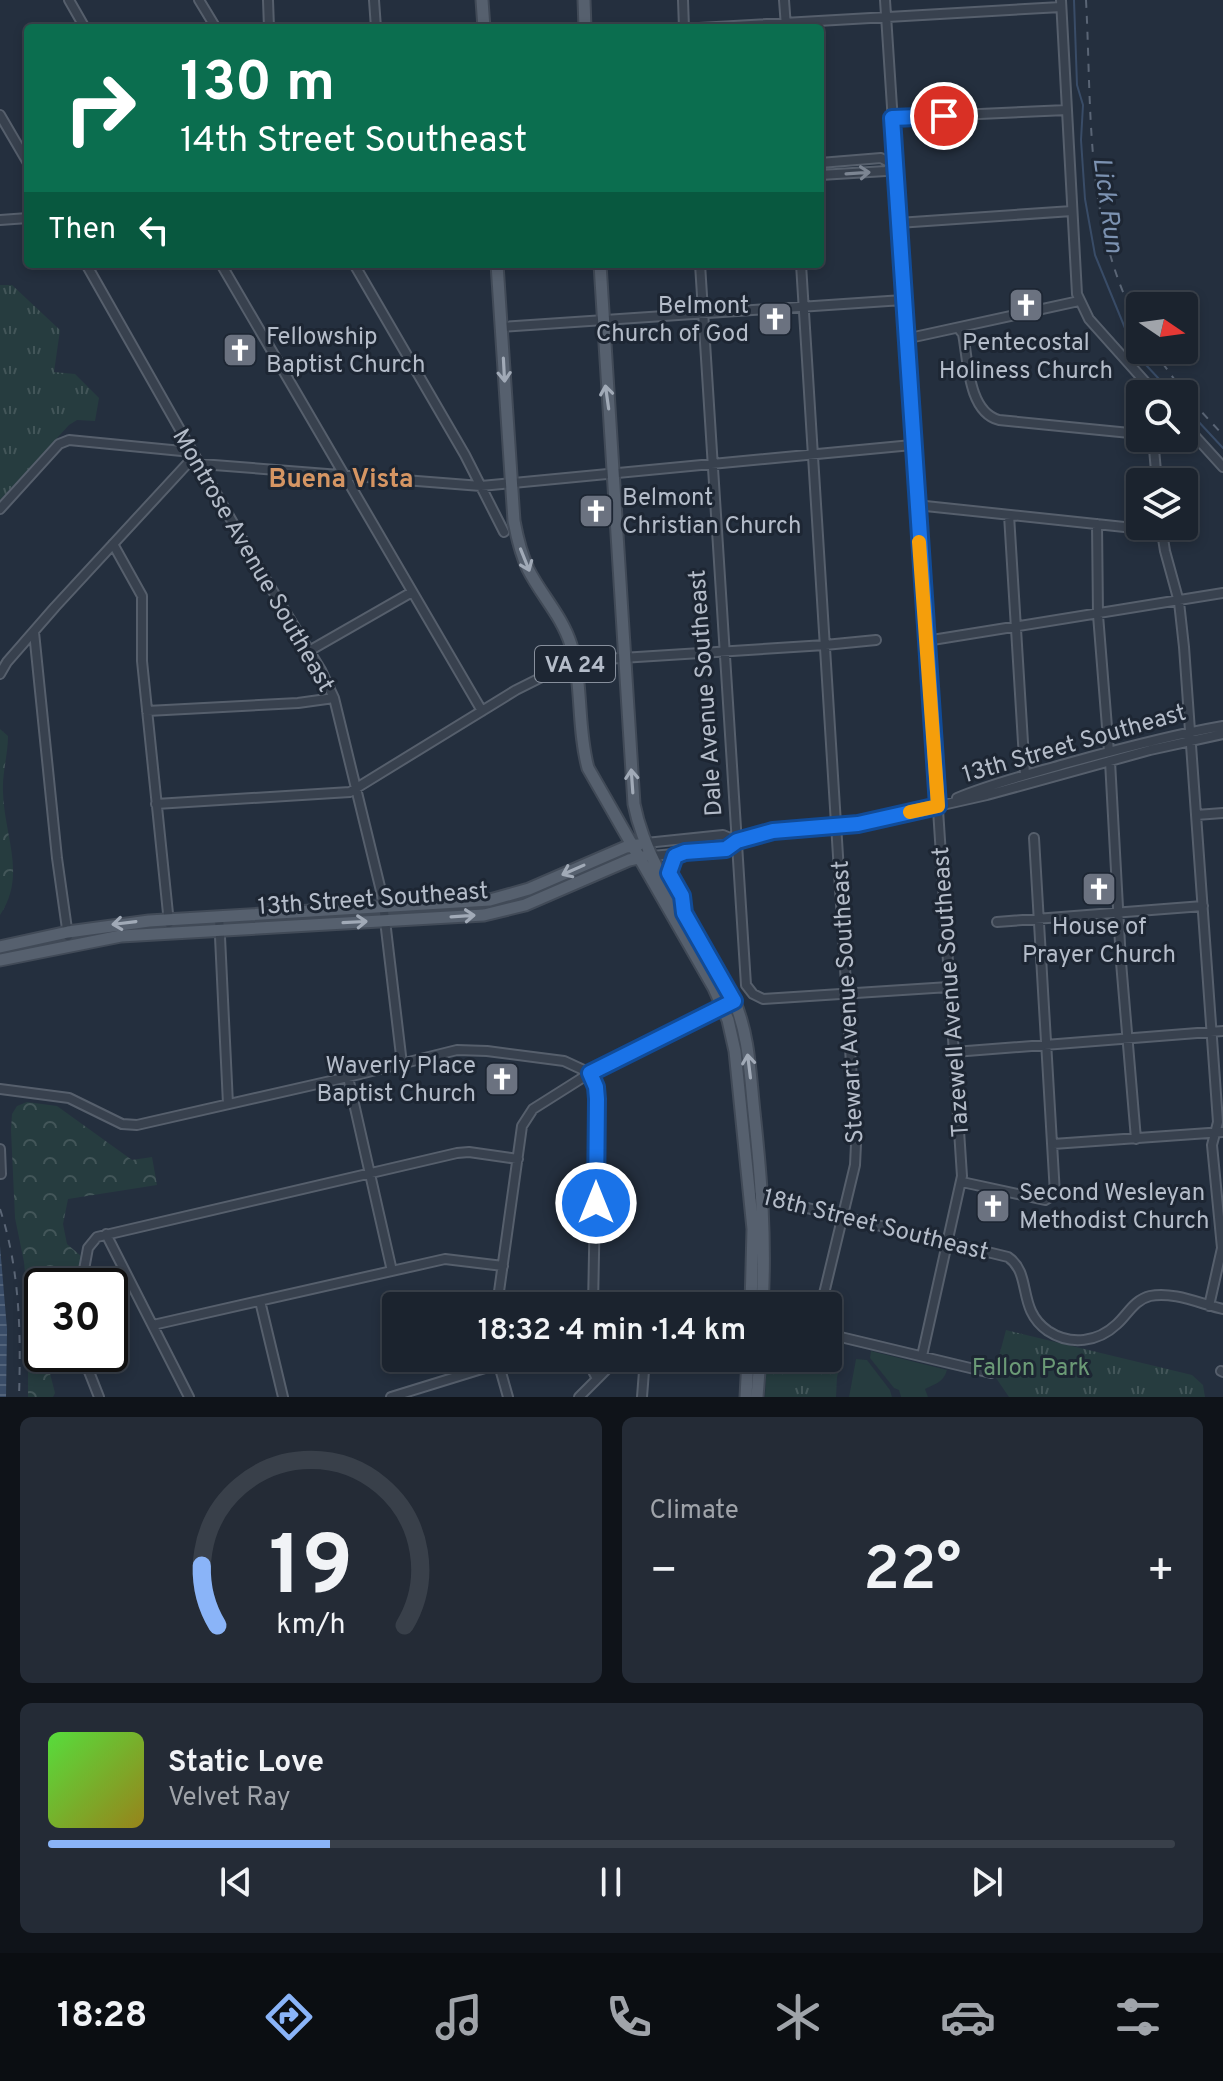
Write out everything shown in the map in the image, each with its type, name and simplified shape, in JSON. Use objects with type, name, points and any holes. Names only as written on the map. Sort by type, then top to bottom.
[{"type":"main road","points":[[482,0],[484,24]]},
{"type":"main road","points":[[584,0],[585,24]]},
{"type":"main road","name":"VA 24","points":[[497,268],[514,521],[522,552],[535,581],[565,629],[579,681],[581,736],[588,768],[728,1004]]},
{"type":"main road","name":"VA 24","points":[[600,268],[634,804],[652,856],[684,913],[728,1004],[765,1240],[763,1292]]},
{"type":"main road","name":"13th Street Southeast","points":[[0,960],[121,936],[384,914],[490,900],[512,895],[646,843]]},
{"type":"main road","points":[[684,913],[682,896],[669,869],[675,856],[685,852]]},
{"type":"main road","name":"13th Street Southeast","points":[[0,947],[68,932],[169,919],[384,914],[464,917],[508,910],[551,895],[629,860],[652,856]]},
{"type":"main road","name":"VA 24","points":[[752,1292],[756,1195]]},
{"type":"main road","points":[[746,1397],[747,1372]]},
{"type":"main road","points":[[757,1397],[759,1372]]},
{"type":"street","points":[[69,0],[83,24]]},
{"type":"street","points":[[199,0],[214,24]]},
{"type":"street","points":[[268,0],[269,24]]},
{"type":"street","points":[[374,0],[376,24]]},
{"type":"street","points":[[683,0],[684,24]]},
{"type":"street","points":[[784,0],[786,24]]},
{"type":"street","name":"Tazewell Avenue Southeast","points":[[885,0],[962,1182],[922,1356]]},
{"type":"street","points":[[978,0],[979,11]]},
{"type":"street","points":[[798,24],[1061,4],[1079,301],[1089,319],[1143,380]]},
{"type":"street","points":[[892,118],[1067,110]]},
{"type":"street","points":[[0,115],[24,156]]},
{"type":"street","points":[[824,163],[881,158],[894,165],[886,171],[824,175]]},
{"type":"street","points":[[898,223],[1072,211]]},
{"type":"street","points":[[0,220],[24,218]]},
{"type":"street","name":"Montrose Avenue Southeast","points":[[88,268],[334,698],[384,914],[402,1064]]},
{"type":"street","points":[[223,268],[482,711]]},
{"type":"street","points":[[356,268],[504,532]]},
{"type":"street","name":"Dale Avenue Southeast","points":[[700,268],[745,982],[753,994],[763,999],[848,993]]},
{"type":"street","name":"Stewart Avenue Southeast","points":[[801,268],[856,1157],[824,1292]]},
{"type":"street","points":[[501,327],[903,300]]},
{"type":"street","points":[[905,339],[1079,301]]},
{"type":"street","points":[[959,329],[963,334],[979,404],[993,418],[1126,432]]},
{"type":"street","points":[[1198,439],[1223,467]]},
{"type":"street","points":[[0,509],[59,444],[69,440],[192,452]]},
{"type":"street","points":[[0,674],[184,466],[199,463],[481,486],[912,445]]},
{"type":"street","points":[[916,505],[1126,526]]},
{"type":"street","points":[[1009,515],[1025,775]]},
{"type":"street","points":[[1097,524],[1098,615],[1136,1139]]},
{"type":"street","points":[[1165,540],[1179,602],[1219,1132],[1212,1145],[1222,1248],[1209,1306]]},
{"type":"street","points":[[113,544],[142,596],[142,661],[170,932]]},
{"type":"street","points":[[309,651],[412,592]]},
{"type":"street","points":[[926,641],[1223,593]]},
{"type":"street","points":[[34,632],[70,945]]},
{"type":"street","points":[[156,804],[346,793],[535,679],[574,661],[876,640]]},
{"type":"street","points":[[147,711],[298,703],[334,698]]},
{"type":"street","name":"13th Street Southeast","points":[[652,856],[726,849],[737,841],[773,831],[837,827],[938,806],[1223,726]]},
{"type":"street","name":"13th Street Southeast","points":[[1191,736],[1223,734]]},
{"type":"street","name":"13th Street Southeast","points":[[938,806],[986,786],[1110,757]]},
{"type":"street","points":[[1196,815],[1223,813]]},
{"type":"street","name":"13th Street Southeast","points":[[646,843],[723,835],[737,841]]},
{"type":"street","points":[[962,1182],[1045,1200],[1051,1199],[1056,1188],[1034,838]]},
{"type":"street","points":[[997,922],[1203,906]]},
{"type":"street","points":[[219,916],[228,1104]]},
{"type":"street","points":[[848,993],[949,987]]},
{"type":"street","points":[[499,1292],[522,1126],[528,1114],[590,1073],[728,1004]]},
{"type":"street","points":[[954,1052],[1223,1031]]},
{"type":"street","points":[[0,1089],[69,1098],[129,1125],[466,1049],[564,1061],[590,1073],[596,1087],[593,1292]]},
{"type":"street","points":[[348,1077],[392,1271]]},
{"type":"street","points":[[1053,1144],[1219,1132]]},
{"type":"street","points":[[0,1149],[1,1174]]},
{"type":"street","points":[[85,1268],[90,1244],[106,1234],[465,1152],[518,1159]]},
{"type":"street","name":"18th Street Southeast","points":[[756,1195],[1003,1255],[1014,1261],[1022,1277],[1029,1310],[1043,1327],[1064,1339],[1084,1340],[1102,1335],[1147,1297],[1163,1295],[1223,1309]]},
{"type":"street","points":[[106,1234],[189,1397]]},
{"type":"street","points":[[153,1325],[450,1259],[503,1266]]},
{"type":"street","points":[[260,1301],[283,1397]]},
{"type":"street","points":[[842,1337],[991,1373]]},
{"type":"street","points":[[89,1372],[99,1397]]},
{"type":"street","points":[[391,1397],[467,1372]]},
{"type":"street","points":[[500,1372],[508,1397]]},
{"type":"street","points":[[594,1372],[597,1379]]},
{"type":"street","points":[[579,1397],[604,1372]]},
{"type":"street","points":[[642,1397],[644,1372]]},
{"type":"green space","points":[[0,285],[12,285],[60,330],[54,372],[75,374],[99,398],[95,421],[77,420],[69,425],[0,500]]},
{"type":"green space","points":[[0,729],[8,736],[3,792],[13,870],[8,900],[0,915]]},
{"type":"green space","points":[[27,1102],[57,1106],[132,1160],[152,1157],[157,1185],[68,1199],[63,1224],[67,1244],[81,1256],[79,1268],[25,1268],[15,1218],[11,1130],[12,1114],[17,1106]]},
{"type":"green space","name":"Fallon Park","points":[[1006,1330],[1192,1375],[1203,1385],[1205,1397],[1009,1397],[994,1375]]},
{"type":"green space","points":[[871,1351],[947,1370],[946,1374],[925,1389],[928,1397],[901,1397],[899,1390],[870,1358]]},
{"type":"green space","points":[[856,1359],[867,1360],[892,1397],[849,1397]]},
{"type":"green space","points":[[28,1372],[50,1372],[55,1393],[53,1397],[28,1397]]},
{"type":"green space","points":[[766,1372],[838,1372],[836,1397],[765,1397]]},
{"type":"water","points":[[0,1246],[7,1329],[6,1397],[0,1397]]},
{"type":"waterway","name":"Lick Run","points":[[1074,0],[1077,85],[1083,105],[1081,140],[1085,199],[1095,255],[1127,333],[1146,365],[1160,380]]},
{"type":"waterway","name":"Lick Run","points":[[1198,421],[1223,448]]},
{"type":"railway","points":[[1086,0],[1094,168],[1109,250],[1126,297]]},
{"type":"railway","points":[[1163,364],[1185,394],[1223,435]]},
{"type":"railway","points":[[0,1209],[12,1255],[18,1302],[19,1397]]},
{"type":"slow traffic","points":[[910,812],[938,806],[919,542]]},
{"type":"place","name":"Pentecostal Holiness Church","points":[[1026,305]]},
{"type":"place","name":"Belmont Church of God","points":[[775,319]]},
{"type":"place","name":"Fellowship Baptist Church","points":[[240,350]]},
{"type":"place","name":"Belmont Christian Church","points":[[596,511]]},
{"type":"place","name":"House of Prayer Church","points":[[1099,889]]},
{"type":"place","name":"Waverly Place Baptist Church","points":[[502,1079]]},
{"type":"place","name":"Second Wesleyan Methodist Church","points":[[993,1206]]},
{"type":"district","name":"Buena Vista","points":[[341,478]]},
{"type":"route","points":[[596,1203],[597,1099],[590,1073],[734,1001],[684,913],[682,896],[669,873],[675,856],[685,852],[726,849],[737,841],[773,831],[858,824],[938,806],[892,118],[944,116]]}]
